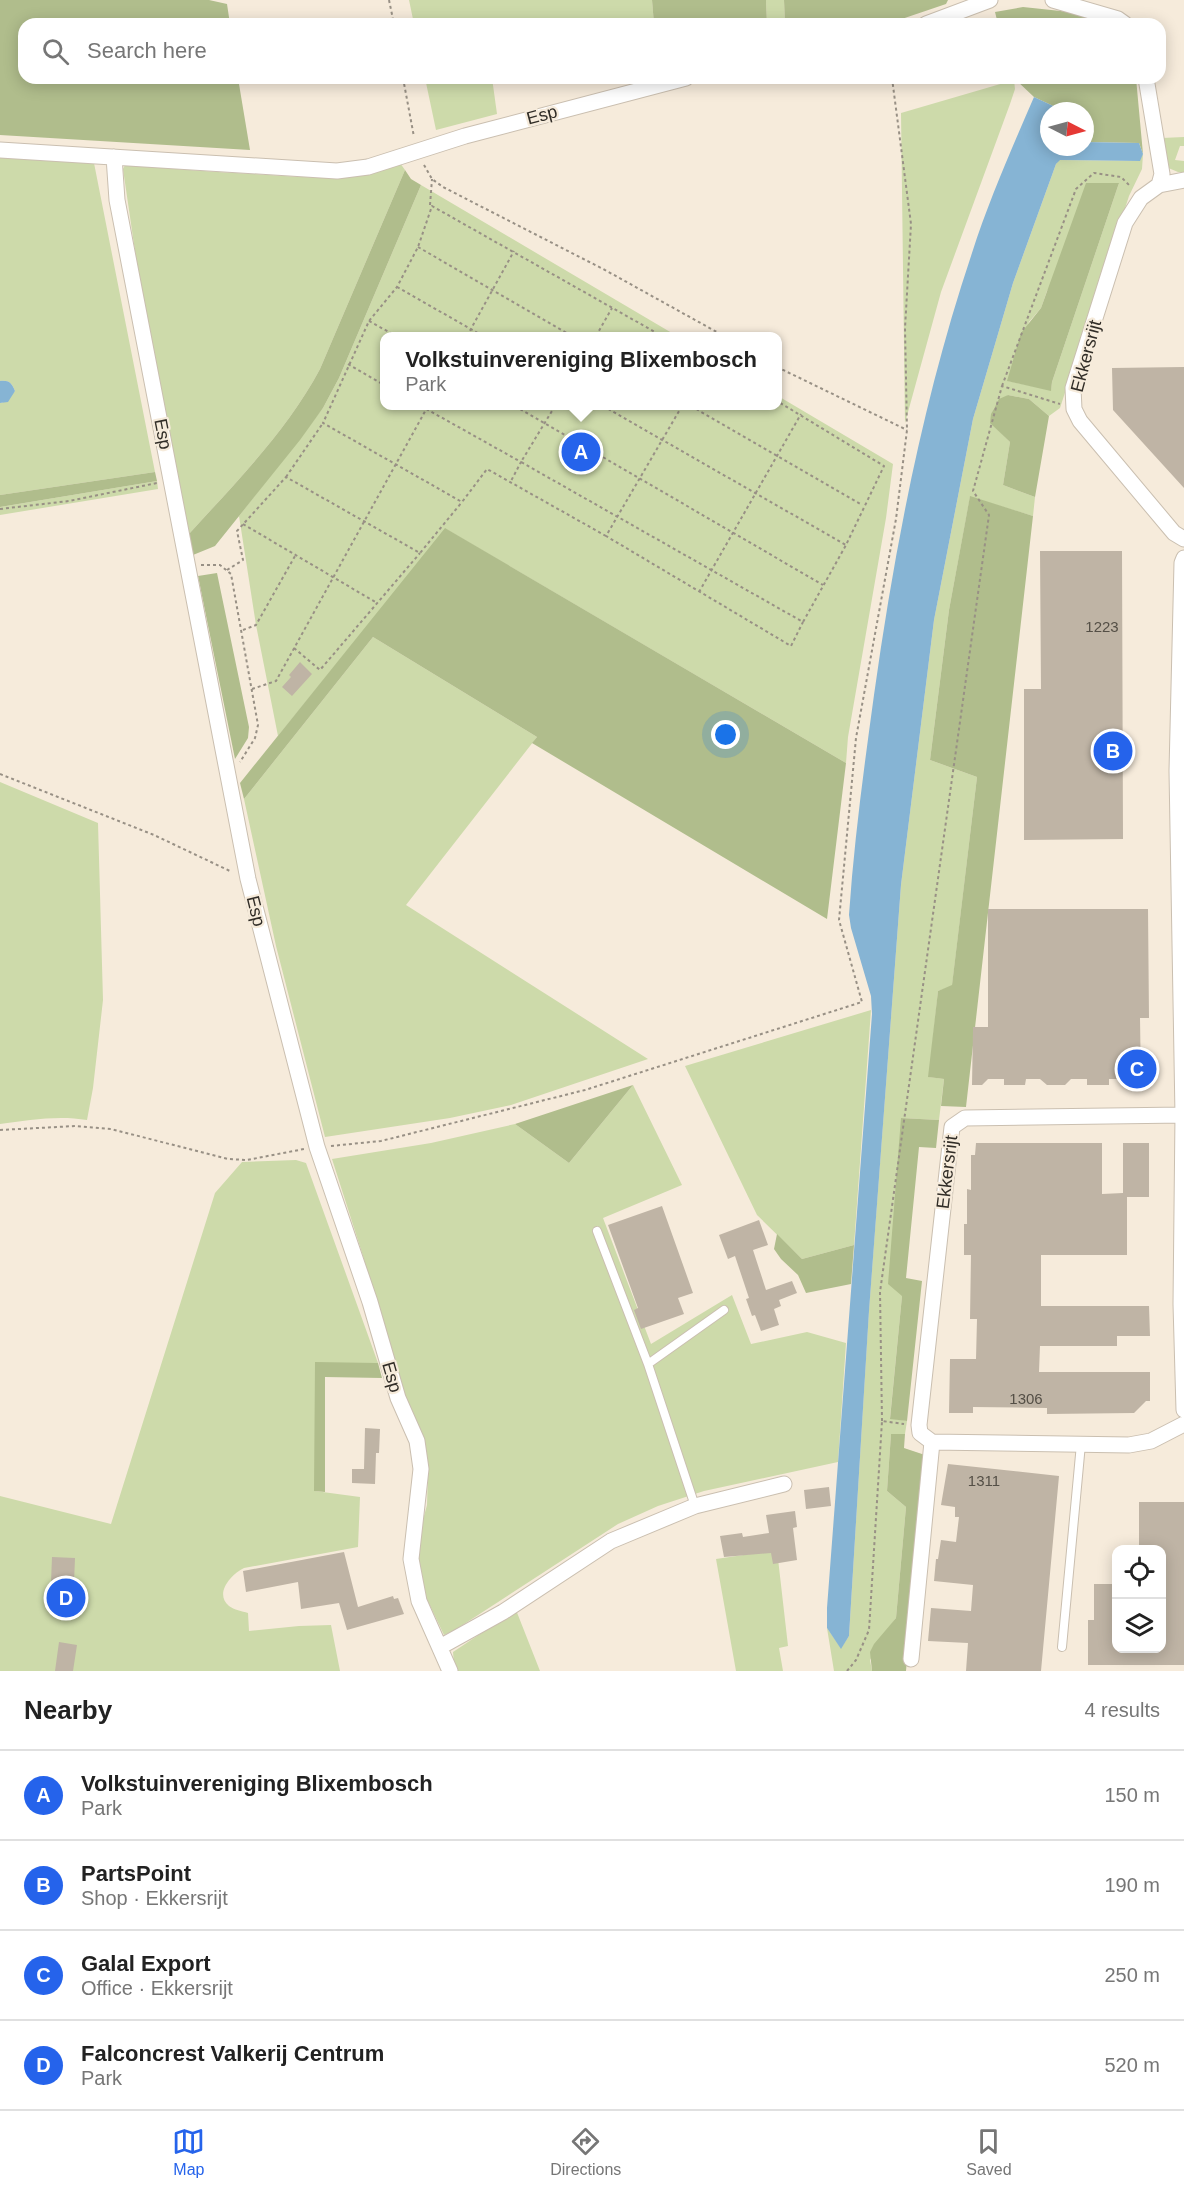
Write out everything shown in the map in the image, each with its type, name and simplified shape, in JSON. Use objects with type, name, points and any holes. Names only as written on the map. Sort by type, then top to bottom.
[{"type":"street","points":[[944,18],[990,0]]},
{"type":"street","points":[[1053,0],[1115,18]]},
{"type":"street","name":"Esp","points":[[0,150],[337,171],[368,167],[465,136],[663,84]]},
{"type":"street","points":[[1147,84],[1162,174],[1159,186]]},
{"type":"street","name":"Esp","points":[[114,158],[117,200],[248,879],[316,1147],[370,1302],[398,1398],[417,1441],[421,1469],[411,1559],[418,1600],[450,1671]]},
{"type":"street","name":"Ekkersrijt","points":[[1184,180],[1159,186],[1141,198],[1125,223],[1073,388],[1074,409],[1080,421],[1174,533],[1184,539]]},
{"type":"street","points":[[1184,558],[1182,563],[1177,771],[1183,1115],[1181,1304],[1184,1410]]},
{"type":"street","name":"Ekkersrijt","points":[[918,1425],[952,1127],[965,1118],[1183,1115]]},
{"type":"street","points":[[918,1425],[920,1433],[932,1442],[1129,1445],[1151,1441],[1184,1424]]},
{"type":"street","points":[[911,1659],[932,1442]]},
{"type":"street","points":[[440,1647],[503,1612],[611,1541],[695,1506],[784,1484]]},
{"type":"lane","points":[[597,1231],[648,1364],[695,1506]]},
{"type":"lane","points":[[648,1364],[724,1310]]},
{"type":"lane","points":[[1062,1647],[1081,1444]]},
{"type":"path","points":[[389,0],[393,18]]},
{"type":"path","points":[[405,84],[417,152],[432,178],[443,187],[605,270],[717,332]]},
{"type":"path","points":[[0,1130],[76,1126],[111,1129],[228,1159],[247,1160],[316,1147],[381,1140],[585,1090],[862,1002],[839,920],[856,738],[896,519],[907,430],[905,327],[910,225],[893,84]]},
{"type":"path","points":[[847,1671],[856,1659],[869,1630],[882,1421],[880,1292],[989,515],[973,491],[1002,386],[1076,189],[1094,173],[1121,177],[1141,198]]},
{"type":"path","points":[[430,205],[432,178]]},
{"type":"path","points":[[227,570],[243,560],[237,531],[285,477],[323,423],[369,321],[397,287],[418,248],[432,206],[655,332]]},
{"type":"path","points":[[418,248],[565,332]]},
{"type":"path","points":[[469,332],[514,251]]},
{"type":"path","points":[[397,287],[476,332]]},
{"type":"path","points":[[598,332],[612,308]]},
{"type":"path","points":[[369,321],[389,332]]},
{"type":"path","points":[[348,364],[380,383]]},
{"type":"path","points":[[782,369],[907,430]]},
{"type":"path","points":[[1002,386],[1074,409]]},
{"type":"path","points":[[294,648],[320,670],[420,553],[487,469],[606,536],[791,646],[846,545],[863,506],[885,466],[782,404]]},
{"type":"path","points":[[252,689],[276,681],[426,410]]},
{"type":"path","points":[[433,410],[803,622]]},
{"type":"path","points":[[523,410],[824,586]]},
{"type":"path","points":[[511,481],[552,410]]},
{"type":"path","points":[[611,410],[846,545]]},
{"type":"path","points":[[606,536],[679,410]]},
{"type":"path","points":[[699,410],[863,506]]},
{"type":"path","points":[[699,592],[801,414]]},
{"type":"path","points":[[323,423],[462,502]]},
{"type":"path","points":[[285,477],[420,553]]},
{"type":"path","points":[[0,509],[69,501],[172,480]]},
{"type":"path","points":[[243,524],[377,603]]},
{"type":"path","points":[[242,630],[256,625],[294,556]]},
{"type":"path","points":[[186,565],[220,565],[231,574],[242,630],[258,725],[255,738],[228,782]]},
{"type":"path","points":[[0,774],[154,835],[248,879]]},
{"type":"path","points":[[882,1421],[918,1425]]},
{"type":"green space","points":[[0,0],[209,0],[227,4],[229,18],[18,18],[18,84],[239,84],[250,150],[0,135]]},
{"type":"green space","points":[[409,0],[652,0],[654,18],[413,18]]},
{"type":"green space","points":[[652,0],[766,0],[767,18],[654,18]]},
{"type":"green space","points":[[766,0],[784,0],[785,18],[767,18]]},
{"type":"green space","points":[[784,0],[948,0],[946,4],[905,18],[785,18]]},
{"type":"green space","points":[[1023,7],[1070,12],[1091,18],[996,18],[995,12]]},
{"type":"green space","points":[[426,84],[493,84],[497,114],[436,130]]},
{"type":"green space","points":[[1000,84],[1014,84],[1010,104],[941,292],[905,423],[901,113]]},
{"type":"green space","points":[[1020,84],[1137,84],[1143,154],[1139,143],[1094,142],[1094,102],[1045,102],[1034,97]]},
{"type":"green space","points":[[1184,137],[1184,146],[1180,146],[1175,160],[1184,161],[1184,172],[1178,172],[1166,167],[1162,138]]},
{"type":"green space","points":[[1143,154],[1142,169],[1129,196],[1060,408],[1049,416],[1029,399],[1008,395],[993,410],[991,423],[1010,442],[1003,485],[1035,497],[1033,516],[970,497],[949,610],[930,760],[977,777],[952,986],[938,991],[929,1077],[944,1079],[939,1120],[901,1118],[902,1296],[890,1418],[907,1421],[905,1434],[891,1434],[887,1491],[906,1507],[896,1618],[870,1660],[872,1671],[834,1671],[827,1628],[841,1648],[849,1636],[869,1310],[901,885],[934,620],[973,419],[1013,283],[1056,164],[1059,160],[1139,161]],"holes":[[[1119,183],[1051,390],[1008,381],[1029,322],[1041,308],[1047,291]]]},
{"type":"green space","points":[[0,157],[94,163],[155,472],[0,495],[0,403],[15,391],[10,383],[0,381]]},
{"type":"green space","points":[[400,163],[405,170],[320,369],[307,392],[276,435],[189,534],[148,340],[123,169],[125,165],[329,177],[367,174]]},
{"type":"green space","points":[[405,170],[411,179],[421,185],[339,378],[323,408],[215,546],[193,555],[189,534],[276,435],[307,392],[320,369]]},
{"type":"green space","points":[[1086,183],[1119,183],[1052,382],[1051,391],[1007,381],[1021,333],[1041,308]]},
{"type":"green space","points":[[421,185],[670,332],[380,332],[380,410],[782,410],[782,398],[893,464],[886,518],[848,737],[846,763],[446,529],[278,736],[256,625],[239,516],[323,408],[339,378]]},
{"type":"green space","points":[[1008,395],[1029,399],[1049,416],[1035,497],[1003,485],[1010,442],[990,423],[991,414],[999,399]]},
{"type":"green space","points":[[155,472],[157,481],[0,507],[0,495]]},
{"type":"green space","points":[[157,481],[158,489],[0,515],[0,507]]},
{"type":"green space","points":[[970,496],[1033,516],[966,1107],[941,1106],[944,1079],[928,1077],[938,991],[952,985],[977,777],[930,760],[949,610]]},
{"type":"green space","points":[[445,528],[846,763],[827,919],[532,743],[537,737],[373,637],[244,799],[240,783]]},
{"type":"green space","points":[[217,573],[249,727],[248,738],[235,759],[198,576]]},
{"type":"green space","points":[[373,637],[537,737],[406,905],[648,1059],[511,1105],[450,1118],[325,1137],[276,946],[244,799]]},
{"type":"green space","points":[[0,782],[98,823],[103,1000],[87,1120],[55,1118],[0,1124]]},
{"type":"green space","points":[[871,1010],[854,1245],[802,1259],[757,1215],[685,1066]]},
{"type":"green space","points":[[633,1085],[682,1185],[603,1218],[651,1344],[732,1295],[751,1344],[807,1332],[846,1343],[838,1462],[704,1491],[658,1506],[618,1524],[444,1635],[423,1591],[417,1569],[421,1527],[427,1505],[428,1471],[424,1439],[399,1387],[363,1256],[332,1159],[431,1143],[515,1124],[569,1163]]},
{"type":"green space","points":[[633,1085],[569,1163],[515,1124]]},
{"type":"green space","points":[[901,1118],[939,1120],[936,1148],[919,1147],[906,1278],[922,1281],[907,1421],[890,1419],[902,1296],[888,1284]]},
{"type":"green space","points":[[296,1160],[306,1163],[378,1363],[315,1363],[315,1491],[360,1497],[358,1547],[244,1568],[230,1579],[223,1596],[229,1606],[248,1613],[249,1631],[331,1625],[340,1671],[0,1671],[0,1496],[111,1524],[215,1193],[242,1162]]},
{"type":"green space","points":[[777,1234],[802,1259],[854,1245],[851,1284],[806,1293],[798,1275],[774,1249]]},
{"type":"green space","points":[[315,1362],[378,1363],[382,1378],[325,1377],[325,1492],[314,1491]]},
{"type":"green space","points":[[891,1434],[905,1434],[904,1448],[925,1455],[906,1671],[872,1671],[870,1652],[896,1618],[906,1507],[887,1491]]},
{"type":"green space","points":[[777,1550],[788,1646],[779,1648],[783,1671],[736,1671],[716,1559]]},
{"type":"green space","points":[[516,1610],[540,1671],[457,1671],[453,1652]]},
{"type":"water","points":[[1034,97],[1045,102],[1040,102],[1040,156],[1094,156],[1094,142],[1139,143],[1143,154],[1140,161],[1060,160],[1056,164],[1013,283],[973,419],[934,620],[901,885],[869,1311],[849,1636],[841,1649],[827,1628],[827,1608],[872,1014],[871,996],[849,915],[863,777],[891,583],[925,416],[955,307],[1001,174]]},
{"type":"water","points":[[0,381],[10,383],[15,391],[8,402],[0,403]]},
{"type":"building","points":[[1184,367],[1184,488],[1113,410],[1112,368]]},
{"type":"building","points":[[1040,551],[1122,551],[1123,839],[1024,840],[1024,689],[1041,689]]},
{"type":"building","points":[[300,662],[312,674],[292,696],[282,687]]},
{"type":"building","points":[[988,909],[1148,909],[1149,1018],[1140,1018],[1141,1085],[1131,1085],[1125,1079],[1109,1079],[1109,1085],[1087,1085],[1087,1079],[1071,1079],[1065,1085],[1047,1085],[1040,1079],[1026,1079],[1025,1085],[1004,1085],[1004,1079],[988,1079],[982,1085],[972,1085],[973,1027],[988,1027]]},
{"type":"building","points":[[976,1143],[1102,1143],[1102,1194],[1123,1193],[1123,1143],[1149,1143],[1149,1197],[1127,1197],[1127,1255],[1041,1255],[1041,1306],[1149,1306],[1150,1336],[1117,1336],[1117,1346],[1040,1346],[1039,1372],[1150,1372],[1150,1401],[1146,1401],[1134,1413],[1047,1414],[1047,1408],[973,1407],[973,1413],[949,1413],[950,1359],[976,1359],[977,1319],[970,1319],[971,1255],[964,1255],[964,1224],[967,1224],[967,1189],[971,1190],[971,1155],[975,1155]]},
{"type":"building","points":[[662,1206],[693,1293],[678,1298],[684,1314],[641,1329],[634,1310],[638,1308],[608,1225]]},
{"type":"building","points":[[759,1220],[768,1245],[753,1250],[766,1290],[792,1281],[797,1293],[779,1300],[781,1306],[774,1309],[779,1325],[761,1331],[746,1299],[749,1298],[735,1256],[728,1259],[719,1235]]},
{"type":"building","points":[[365,1428],[380,1429],[379,1453],[376,1453],[375,1484],[352,1483],[352,1469],[364,1469]]},
{"type":"building","points":[[948,1464],[1059,1476],[1041,1671],[966,1671],[968,1643],[928,1641],[931,1608],[971,1611],[973,1585],[934,1581],[941,1540],[956,1542],[959,1517],[955,1517],[955,1507],[941,1505]]},
{"type":"building","points":[[829,1487],[831,1506],[806,1509],[804,1490]]},
{"type":"building","points":[[1139,1502],[1184,1502],[1184,1665],[1088,1665],[1088,1620],[1094,1620],[1094,1584],[1112,1584],[1112,1653],[1166,1653],[1166,1545],[1139,1545]]},
{"type":"building","points":[[795,1511],[797,1527],[793,1528],[797,1560],[773,1564],[771,1553],[724,1557],[720,1536],[742,1533],[743,1537],[769,1533],[766,1515]]},
{"type":"building","points":[[344,1552],[358,1607],[393,1596],[394,1599],[398,1598],[404,1614],[347,1630],[339,1603],[301,1609],[298,1582],[246,1592],[243,1571]]},
{"type":"building","points":[[52,1557],[75,1558],[74,1583],[51,1582]]},
{"type":"building","points":[[59,1642],[77,1645],[73,1671],[55,1671]]},
{"type":"place","name":"Volkstuinvereniging Blixembosch","points":[[581,452]]},
{"type":"place","name":"PartsPoint","points":[[1113,751]]},
{"type":"place","name":"Galal Export","points":[[1137,1069]]},
{"type":"place","name":"Falconcrest Valkerij Centrum","points":[[66,1598]]}]
